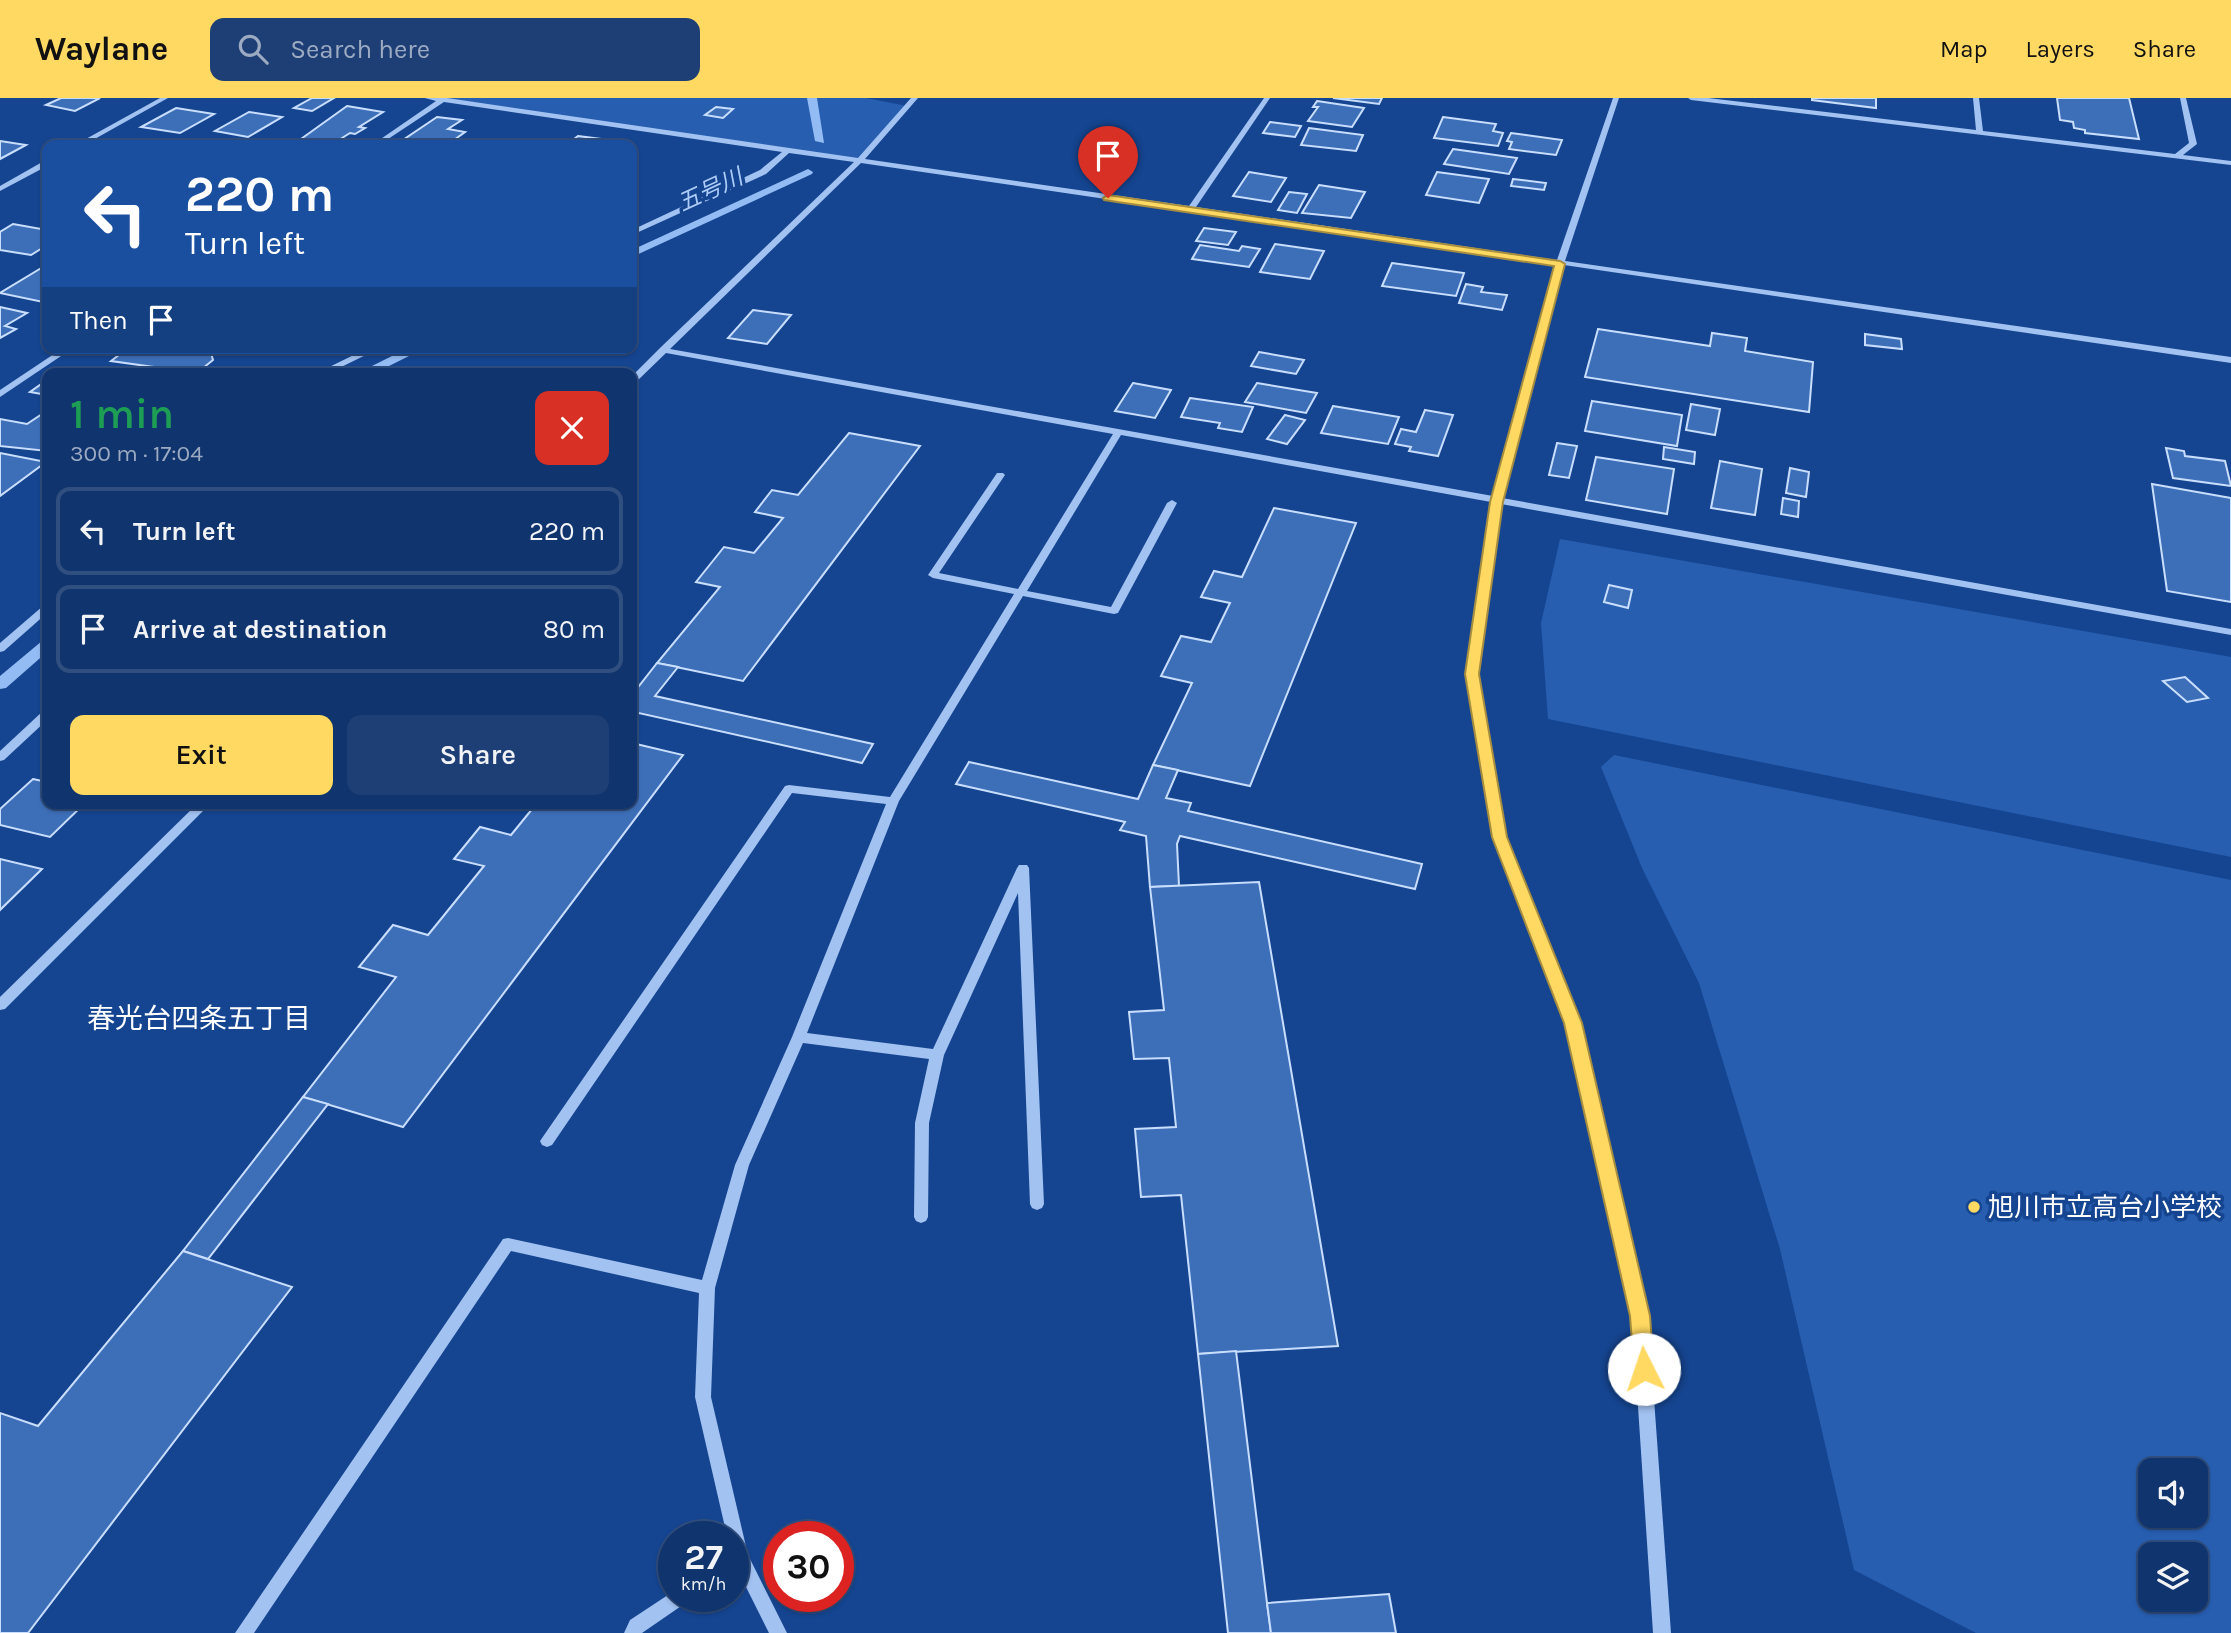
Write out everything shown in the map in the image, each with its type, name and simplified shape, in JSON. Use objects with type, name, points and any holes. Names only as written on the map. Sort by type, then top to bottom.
[{"type":"street","points":[[88,140],[165,98]]},
{"type":"street","points":[[428,98],[1190,211],[2231,360]]},
{"type":"street","points":[[637,376],[860,160],[915,98]]},
{"type":"street","points":[[1190,211],[1267,98]]},
{"type":"street","points":[[1616,98],[1560,264],[1496,502],[1472,674],[1499,837],[1573,1023],[1640,1316],[1662,1633]]},
{"type":"street","points":[[1691,98],[1735,101],[2231,163]]},
{"type":"street","points":[[1976,98],[1980,132]]},
{"type":"street","points":[[2177,156],[2193,144],[2183,98]]},
{"type":"street","points":[[382,140],[444,99]]},
{"type":"street","points":[[637,231],[763,172],[788,150]]},
{"type":"street","points":[[0,189],[42,166]]},
{"type":"street","points":[[663,351],[2231,632]]},
{"type":"street","points":[[0,394],[60,354]]},
{"type":"street","points":[[332,368],[363,354]]},
{"type":"street","points":[[728,1521],[703,1396],[706,1288],[742,1165],[799,1037],[893,801],[1118,433]]},
{"type":"street","points":[[1000,475],[933,575],[1114,611],[1172,503]]},
{"type":"street","points":[[0,649],[42,612]]},
{"type":"street","points":[[0,757],[42,719]]},
{"type":"street","points":[[547,1141],[789,789],[893,801]]},
{"type":"street","points":[[0,1005],[199,809]]},
{"type":"street","points":[[921,1217],[922,1123],[937,1055],[1023,868],[1037,1204]]},
{"type":"street","points":[[799,1037],[937,1055]]},
{"type":"street","points":[[244,1633],[508,1244],[706,1288]]},
{"type":"street","points":[[749,1582],[778,1633]]},
{"type":"street","points":[[633,1633],[636,1626],[658,1611]]},
{"type":"shaded area","points":[[424,98],[866,98],[907,106],[860,160]]},
{"type":"shaded area","points":[[1560,539],[2231,657],[2231,857],[1548,719],[1541,623]]},
{"type":"shaded area","name":"旭川市立高台小学校","points":[[1614,755],[2231,880],[2231,1633],[1976,1633],[1854,1570],[1780,1249],[1699,983],[1642,868],[1601,767]]},
{"type":"building","points":[[61,98],[100,98],[75,111],[46,105]]},
{"type":"building","points":[[312,98],[334,98],[312,111],[294,108]]},
{"type":"building","points":[[1333,98],[1382,98],[1379,104]]},
{"type":"building","points":[[1876,98],[1876,108],[1812,100]]},
{"type":"building","points":[[2057,98],[2129,98],[2139,139],[2085,133],[2085,130],[2074,128],[2073,122],[2060,120]]},
{"type":"building","points":[[1317,101],[1364,108],[1352,127],[1308,121],[1318,107],[1313,107]]},
{"type":"building","points":[[347,106],[383,112],[359,127],[365,128],[339,140],[300,140]]},
{"type":"building","points":[[716,107],[733,109],[723,118],[705,115]]},
{"type":"building","points":[[176,108],[214,114],[180,133],[141,127]]},
{"type":"building","points":[[249,112],[282,117],[248,137],[215,131]]},
{"type":"building","points":[[437,117],[462,120],[448,129],[465,132],[454,140],[403,140]]},
{"type":"building","points":[[1443,117],[1496,124],[1493,131],[1503,133],[1498,146],[1434,138]]},
{"type":"building","points":[[1270,122],[1301,126],[1295,137],[1263,133]]},
{"type":"building","points":[[1309,128],[1363,135],[1356,151],[1301,145]]},
{"type":"building","points":[[1511,133],[1562,140],[1556,155],[1509,149],[1512,142],[1507,141]]},
{"type":"building","points":[[578,136],[601,139],[600,140],[573,140]]},
{"type":"building","points":[[0,141],[26,145],[0,159]]},
{"type":"building","points":[[1453,149],[1517,158],[1509,174],[1444,164]]},
{"type":"building","points":[[1249,172],[1286,178],[1271,202],[1233,196]]},
{"type":"building","points":[[1437,172],[1489,179],[1479,203],[1426,195]]},
{"type":"building","points":[[1513,179],[1546,183],[1544,190],[1511,186]]},
{"type":"building","points":[[1319,185],[1365,192],[1351,218],[1302,213]]},
{"type":"building","points":[[1289,192],[1307,194],[1297,213],[1278,210]]},
{"type":"building","points":[[13,224],[42,229],[42,248],[31,255],[0,250],[0,232]]},
{"type":"building","points":[[1204,228],[1236,232],[1228,245],[1196,241]]},
{"type":"building","points":[[1275,244],[1324,251],[1310,279],[1260,272]]},
{"type":"building","points":[[1200,245],[1239,251],[1242,246],[1260,249],[1249,267],[1192,259]]},
{"type":"building","points":[[1392,263],[1464,273],[1456,296],[1382,286]]},
{"type":"building","points":[[42,268],[42,302],[0,293]]},
{"type":"building","points":[[1466,284],[1483,287],[1481,292],[1507,295],[1502,310],[1459,303]]},
{"type":"building","points":[[0,307],[27,313],[5,326],[16,329],[0,338]]},
{"type":"building","points":[[753,310],[791,315],[767,344],[728,338]]},
{"type":"building","points":[[1598,329],[1710,346],[1712,333],[1747,338],[1745,351],[1813,362],[1809,412],[1585,377]]},
{"type":"building","points":[[1865,334],[1901,339],[1902,349],[1865,345]]},
{"type":"building","points":[[1259,352],[1304,360],[1296,374],[1251,366]]},
{"type":"building","points":[[120,354],[211,354],[213,360],[203,368],[161,368],[111,361]]},
{"type":"building","points":[[1133,383],[1171,390],[1155,418],[1115,411]]},
{"type":"building","points":[[1257,383],[1317,393],[1306,413],[1245,402]]},
{"type":"building","points":[[42,384],[42,394],[30,392]]},
{"type":"building","points":[[1190,398],[1253,407],[1242,432],[1218,428],[1220,423],[1181,417]]},
{"type":"building","points":[[1592,401],[1682,415],[1677,446],[1585,431]]},
{"type":"building","points":[[1691,404],[1720,409],[1715,435],[1686,430]]},
{"type":"building","points":[[1333,406],[1399,417],[1388,444],[1321,433]]},
{"type":"building","points":[[1425,410],[1453,415],[1438,456],[1409,451],[1411,447],[1395,444],[1401,429],[1416,432]]},
{"type":"building","points":[[42,414],[42,450],[0,446],[0,419],[27,424]]},
{"type":"building","points":[[1285,415],[1305,420],[1287,444],[1267,439]]},
{"type":"building","points":[[849,433],[920,446],[743,681],[657,663],[720,587],[696,582],[724,547],[754,553],[783,518],[755,512],[772,490],[798,495]]},
{"type":"building","points":[[1557,443],[1577,446],[1569,478],[1549,475]]},
{"type":"building","points":[[1664,447],[1695,452],[1694,464],[1663,459]]},
{"type":"building","points":[[2166,448],[2184,451],[2185,456],[2225,461],[2231,486],[2173,478]]},
{"type":"building","points":[[0,453],[42,461],[42,465],[0,496]]},
{"type":"building","points":[[1596,457],[1674,469],[1667,514],[1586,500]]},
{"type":"building","points":[[1720,461],[1762,469],[1755,515],[1711,508]]},
{"type":"building","points":[[1790,468],[1809,472],[1806,497],[1786,493]]},
{"type":"building","points":[[2152,484],[2231,498],[2231,602],[2167,591]]},
{"type":"building","points":[[1783,498],[1799,501],[1798,517],[1781,514]]},
{"type":"building","points":[[1274,508],[1356,523],[1250,786],[1153,765],[1192,683],[1161,676],[1181,636],[1211,642],[1230,603],[1201,597],[1214,571],[1242,577]]},
{"type":"building","points":[[1609,585],[1632,590],[1628,608],[1604,602]]},
{"type":"building","points":[[657,663],[678,667],[655,696],[873,744],[862,763],[639,713],[637,716],[637,688]]},
{"type":"building","points":[[2185,677],[2208,698],[2187,702],[2163,681]]},
{"type":"building","points":[[637,744],[683,755],[403,1127],[303,1097],[396,977],[359,967],[393,925],[428,935],[484,866],[454,859],[480,827],[511,835],[532,809],[637,809]]},
{"type":"building","points":[[969,762],[1138,799],[1153,765],[1178,770],[1166,798],[1191,803],[1188,811],[1422,864],[1415,889],[1180,836],[1177,844],[1179,886],[1150,887],[1146,836],[1120,830],[1125,822],[956,784]]},
{"type":"building","points":[[33,779],[42,781],[42,809],[79,809],[50,837],[0,825],[0,809]]},
{"type":"building","points":[[0,859],[42,869],[0,910]]},
{"type":"building","points":[[1259,882],[1338,1346],[1198,1354],[1181,1195],[1141,1197],[1135,1129],[1176,1127],[1169,1058],[1134,1059],[1129,1012],[1164,1010],[1150,887]]},
{"type":"building","points":[[303,1097],[328,1104],[208,1259],[183,1251]]},
{"type":"building","points":[[183,1251],[292,1287],[28,1633],[0,1633],[0,1413],[38,1426]]},
{"type":"building","points":[[1236,1351],[1271,1633],[1228,1633],[1198,1354]]},
{"type":"building","points":[[1389,1594],[1396,1633],[1271,1633],[1267,1603]]},
{"type":"waterway","name":"五号川","points":[[812,98],[820,141]]},
{"type":"waterway","name":"五号川","points":[[637,252],[808,172]]},
{"type":"waterway","name":"五号川","points":[[375,368],[406,354]]},
{"type":"waterway","name":"五号川","points":[[0,684],[42,648]]},
{"type":"place","name":"旭川市立高台小学校","points":[[1974,1207]]},
{"type":"district","name":"春光台四条五丁目","points":[[199,1018]]},
{"type":"route","points":[[1108,198],[1560,264],[1496,502],[1472,674],[1499,837],[1573,1023],[1640,1316],[1644,1369]]}]
